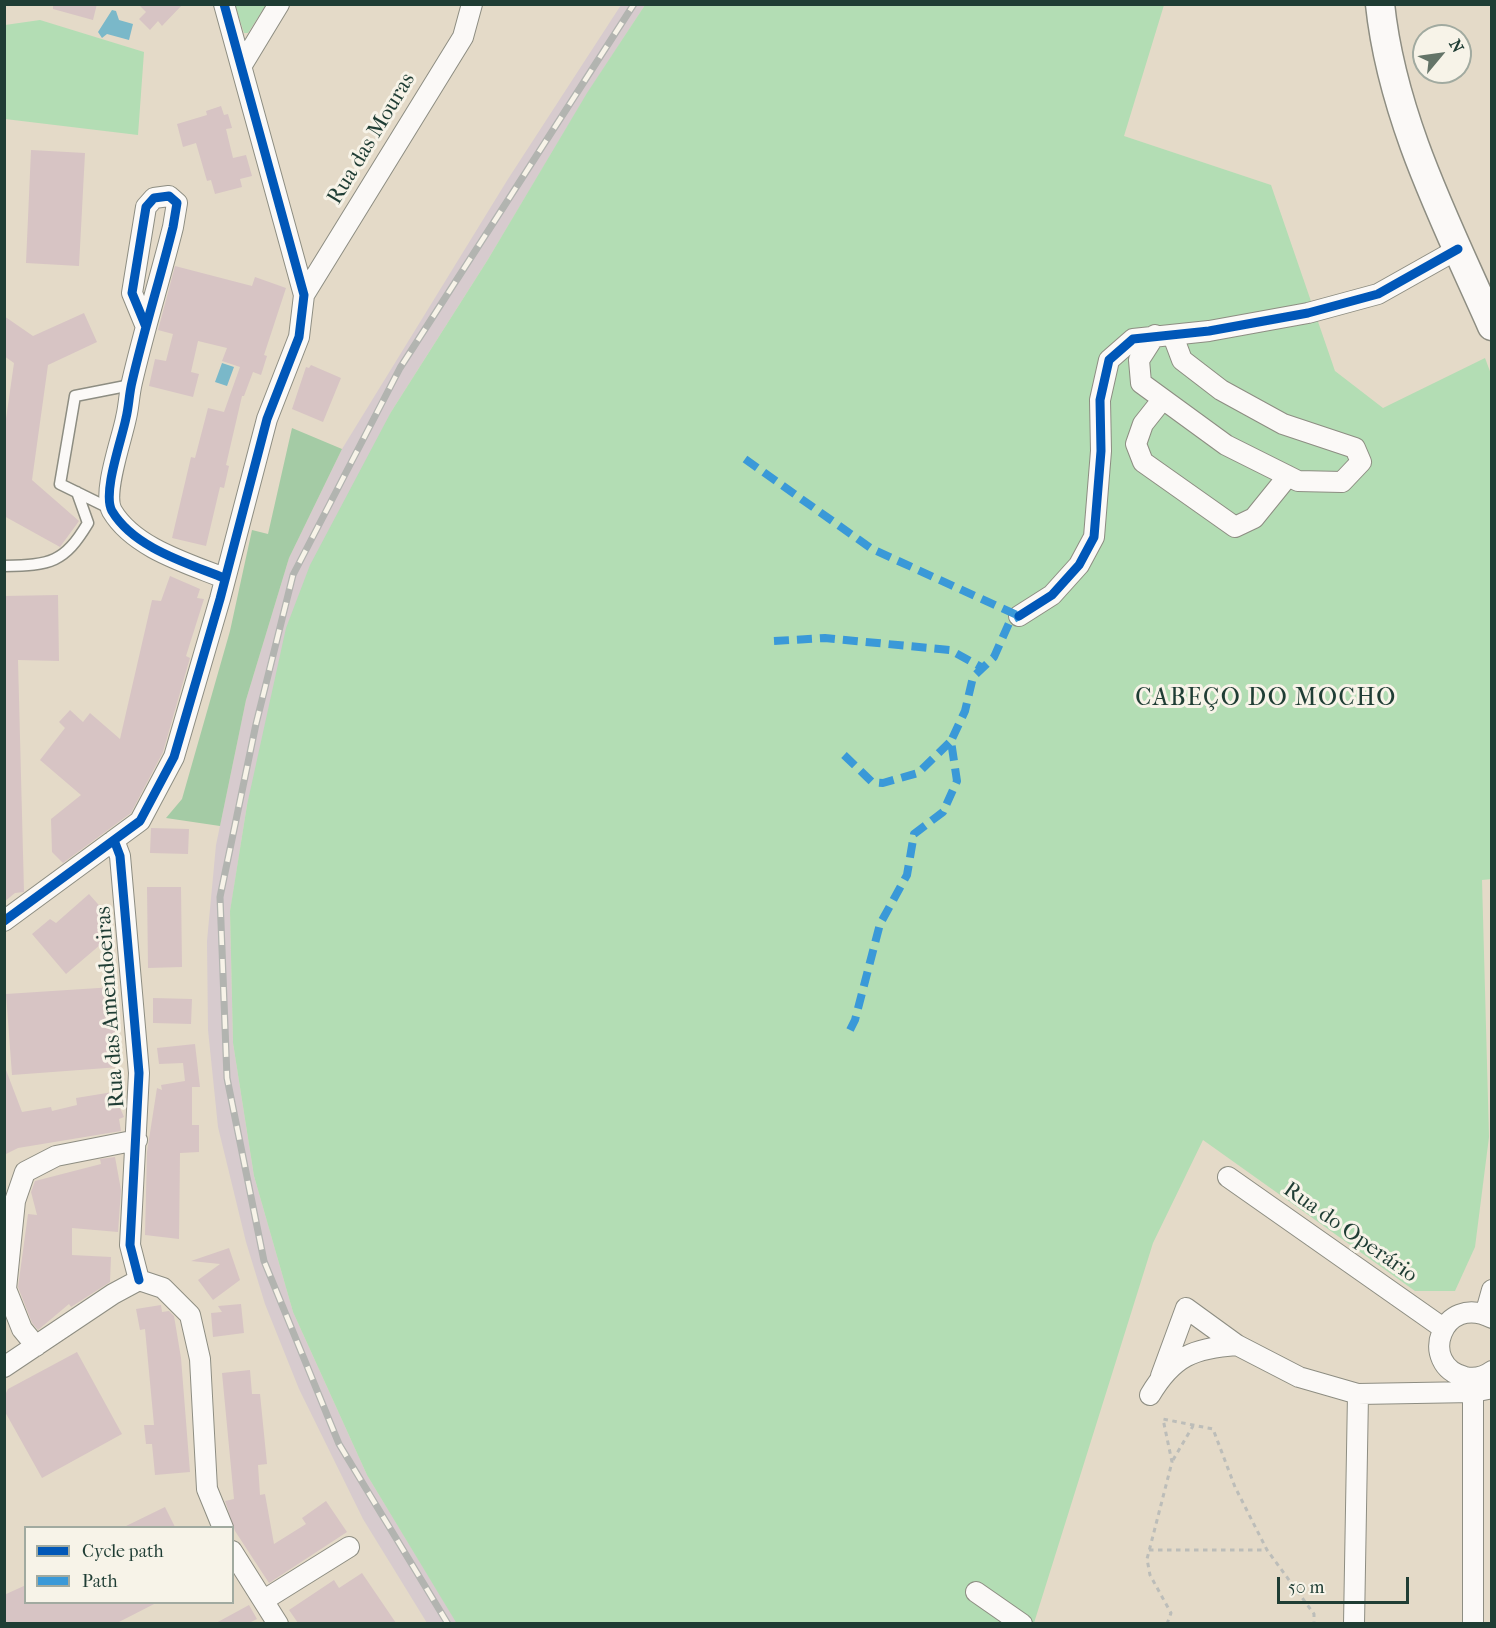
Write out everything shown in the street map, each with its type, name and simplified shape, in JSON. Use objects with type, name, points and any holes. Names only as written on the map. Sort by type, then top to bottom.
[{"type":"main road","points":[[1380,4],[1395,87],[1410,132],[1491,326]]},
{"type":"street","points":[[4,921],[140,821],[174,757],[267,419],[299,337],[304,295],[224,4]]},
{"type":"street","points":[[242,65],[279,4]]},
{"type":"street","name":"Rua das Mouras","points":[[304,295],[463,37],[472,4]]},
{"type":"street","points":[[146,327],[132,293],[146,207],[154,198],[169,196],[177,203],[173,227],[131,385],[109,493],[111,509],[127,530],[141,540],[176,559],[224,578]]},
{"type":"street","points":[[1019,616],[1052,596],[1079,565],[1094,537],[1101,451],[1100,400],[1109,360],[1132,339],[1308,313],[1378,294],[1458,249]]},
{"type":"street","points":[[1164,336],[1182,360],[1221,390],[1283,424],[1355,448],[1361,462],[1342,482],[1298,481],[1226,445],[1141,383],[1139,360],[1164,336]]},
{"type":"street","points":[[1162,400],[1143,424],[1136,444],[1143,462],[1235,527],[1254,518],[1287,476]]},
{"type":"street","name":"Rua das Amendoeiras","points":[[114,840],[120,856],[139,1073],[130,1245],[139,1280]]},
{"type":"street","points":[[36,1346],[22,1329],[6,1288],[15,1201],[25,1172],[56,1156],[137,1140]]},
{"type":"street","name":"Rua do Operário","points":[[1228,1177],[1443,1328]]},
{"type":"street","points":[[4,1367],[112,1293],[139,1280],[163,1288],[190,1315],[200,1359],[207,1489],[223,1526]]},
{"type":"street","points":[[1481,1383],[1456,1374],[1443,1362],[1439,1348],[1443,1328],[1457,1316],[1471,1312],[1488,1317],[1491,1290]]},
{"type":"street","points":[[1150,1395],[1161,1376],[1186,1308],[1237,1345],[1299,1377],[1358,1394],[1481,1383]]},
{"type":"street","points":[[1161,1376],[1181,1357],[1209,1347],[1237,1345]]},
{"type":"street","points":[[1473,1623],[1481,1383]]},
{"type":"street","points":[[1354,1623],[1358,1394]]},
{"type":"street","points":[[264,1600],[349,1547]]},
{"type":"street","points":[[234,1554],[278,1623]]},
{"type":"street","points":[[976,1592],[1022,1623]]},
{"type":"lane","points":[[111,509],[60,484],[75,396],[131,385]]},
{"type":"lane","points":[[4,566],[27,565],[60,559],[76,543],[88,523],[77,492]]},
{"type":"path","points":[[1172,1462],[1163,1419],[1213,1429],[1235,1487],[1267,1550],[1314,1614],[1314,1623]]},
{"type":"path","points":[[1167,1623],[1171,1613],[1150,1575],[1147,1559],[1172,1462],[1193,1426]]},
{"type":"path","points":[[1149,1550],[1267,1550]]},
{"type":"shaded area","points":[[621,5],[645,5],[587,94],[487,261],[391,412],[247,805],[230,912],[233,1043],[254,1176],[293,1312],[367,1475],[457,1623],[427,1623],[363,1519],[299,1389],[265,1304],[246,1242],[218,1127],[208,1030],[207,941],[216,845],[246,700],[289,558],[342,449],[508,179]]},
{"type":"green space","points":[[235,5],[266,5],[248,33],[244,33]]},
{"type":"green space","points":[[645,5],[1164,5],[1124,136],[1271,185],[1335,371],[1383,408],[1485,358],[1491,374],[1492,879],[1482,880],[1489,1137],[1475,1247],[1455,1291],[1415,1291],[1203,1140],[1153,1243],[1034,1623],[457,1624],[367,1475],[293,1312],[254,1176],[233,1043],[230,911],[247,805],[286,628],[310,565],[391,412],[487,261],[587,93]]},
{"type":"green space","points":[[40,20],[144,52],[138,135],[5,119],[5,25]]},
{"type":"green space","points":[[292,428],[342,449],[289,558],[246,700],[220,826],[166,818],[182,799],[230,631],[252,530],[268,534]]},
{"type":"water","points":[[112,10],[116,11],[119,20],[133,24],[129,40],[107,34],[102,38],[98,32]]},
{"type":"water","points":[[222,363],[234,367],[227,386],[215,382]]},
{"type":"building","points":[[53,4],[97,4],[93,20],[53,9]]},
{"type":"building","points":[[138,4],[183,4],[162,26],[158,21],[150,30],[139,19],[146,12]]},
{"type":"building","points":[[221,106],[224,115],[228,114],[232,128],[226,129],[233,158],[246,155],[252,176],[240,179],[242,187],[215,194],[211,180],[207,181],[196,143],[183,147],[177,124],[207,115],[206,111]]},
{"type":"building","points":[[31,150],[85,153],[79,266],[26,263]]},
{"type":"building","points":[[175,266],[252,286],[255,277],[286,288],[264,355],[267,356],[261,375],[253,372],[244,396],[242,396],[226,465],[229,466],[224,488],[220,487],[206,546],[172,538],[191,457],[195,458],[208,408],[224,412],[240,367],[222,361],[227,348],[198,341],[191,372],[199,374],[193,397],[149,386],[155,359],[166,361],[173,334],[158,330]]},
{"type":"building","points":[[84,313],[97,342],[48,365],[32,480],[79,521],[60,547],[4,516],[4,433],[14,363],[4,356],[4,316],[33,336]]},
{"type":"building","points":[[311,365],[341,378],[323,422],[292,409],[306,367],[309,368]]},
{"type":"building","points":[[170,576],[200,589],[197,598],[204,599],[186,656],[190,658],[163,752],[131,813],[63,863],[52,852],[51,819],[81,795],[40,760],[65,728],[59,722],[70,710],[83,722],[90,713],[120,739],[152,600],[161,601]]},
{"type":"building","points":[[58,595],[59,661],[18,660],[24,892],[15,893],[4,902],[4,596]]},
{"type":"building","points":[[151,828],[189,829],[188,854],[150,853]]},
{"type":"building","points":[[147,887],[181,887],[182,967],[148,968]]},
{"type":"building","points":[[89,894],[112,920],[114,933],[66,974],[32,934],[50,919],[56,923]]},
{"type":"building","points":[[114,987],[120,1067],[12,1075],[6,994]]},
{"type":"building","points":[[153,998],[192,999],[191,1024],[153,1023]]},
{"type":"building","points":[[195,1044],[200,1087],[192,1087],[192,1125],[199,1125],[199,1152],[180,1153],[179,1239],[145,1235],[147,1152],[157,1088],[162,1090],[161,1085],[185,1081],[183,1063],[159,1064],[157,1048]]},
{"type":"building","points":[[6,1070],[22,1112],[51,1107],[52,1111],[77,1105],[76,1098],[113,1092],[124,1117],[119,1119],[121,1131],[18,1148],[4,1155]]},
{"type":"building","points":[[115,1157],[121,1190],[118,1232],[72,1228],[72,1255],[111,1257],[110,1282],[71,1307],[69,1304],[38,1330],[32,1323],[18,1287],[28,1214],[37,1215],[31,1192],[35,1181],[101,1164],[100,1159]]},
{"type":"building","points":[[229,1248],[240,1280],[213,1300],[198,1280],[220,1264],[191,1261]]},
{"type":"building","points":[[241,1304],[244,1333],[213,1337],[211,1313],[222,1312],[218,1306]]},
{"type":"building","points":[[161,1305],[162,1312],[169,1311],[174,1316],[181,1358],[190,1472],[155,1475],[152,1444],[146,1444],[144,1425],[154,1425],[145,1329],[140,1330],[136,1309]]},
{"type":"building","points":[[77,1352],[122,1434],[42,1478],[4,1410],[4,1397],[8,1389]]},
{"type":"building","points":[[250,1370],[252,1394],[260,1394],[267,1464],[258,1465],[260,1495],[265,1494],[274,1544],[306,1524],[302,1518],[326,1501],[347,1532],[269,1583],[235,1531],[225,1501],[234,1499],[222,1373]]},
{"type":"building","points":[[165,1507],[174,1526],[126,1526]]},
{"type":"building","points":[[362,1573],[396,1623],[298,1623],[289,1610],[334,1580],[339,1588]]},
{"type":"building","points":[[24,1586],[24,1604],[154,1604],[117,1623],[4,1623],[4,1595]]},
{"type":"building","points":[[249,1605],[257,1619],[249,1623],[216,1623]]},
{"type":"railway","points":[[448,1624],[339,1444],[264,1261],[227,1078],[220,897],[256,724],[293,575],[400,368],[634,4]]},
{"type":"marked path","points":[[745,459],[872,549],[1019,616]]},
{"type":"marked path","points":[[850,1030],[855,1020],[880,924],[907,875],[914,834],[943,812],[957,781],[951,741],[965,711],[973,677],[994,657],[1010,621],[1019,616]]},
{"type":"marked path","points":[[774,641],[825,638],[950,650],[983,668]]},
{"type":"marked path","points":[[844,755],[872,782],[883,783],[918,773],[951,741]]},
{"type":"cycle path","points":[[4,921],[140,821],[174,757],[220,599],[267,419],[299,337],[304,295],[224,4]]},
{"type":"cycle path","points":[[146,327],[132,293],[146,207],[154,198],[169,196],[177,203],[173,227],[132,382],[127,414],[111,479],[110,503],[112,511],[122,524],[147,545],[224,578]]},
{"type":"cycle path","points":[[1019,616],[1052,595],[1079,565],[1094,537],[1101,451],[1100,400],[1109,360],[1133,339],[1209,331],[1308,313],[1378,294],[1458,249]]},
{"type":"cycle path","points":[[114,840],[120,856],[139,1073],[130,1245],[139,1280]]},
{"type":"district","name":"CABEÇO DO MOCHO","points":[[1266,699]]}]
